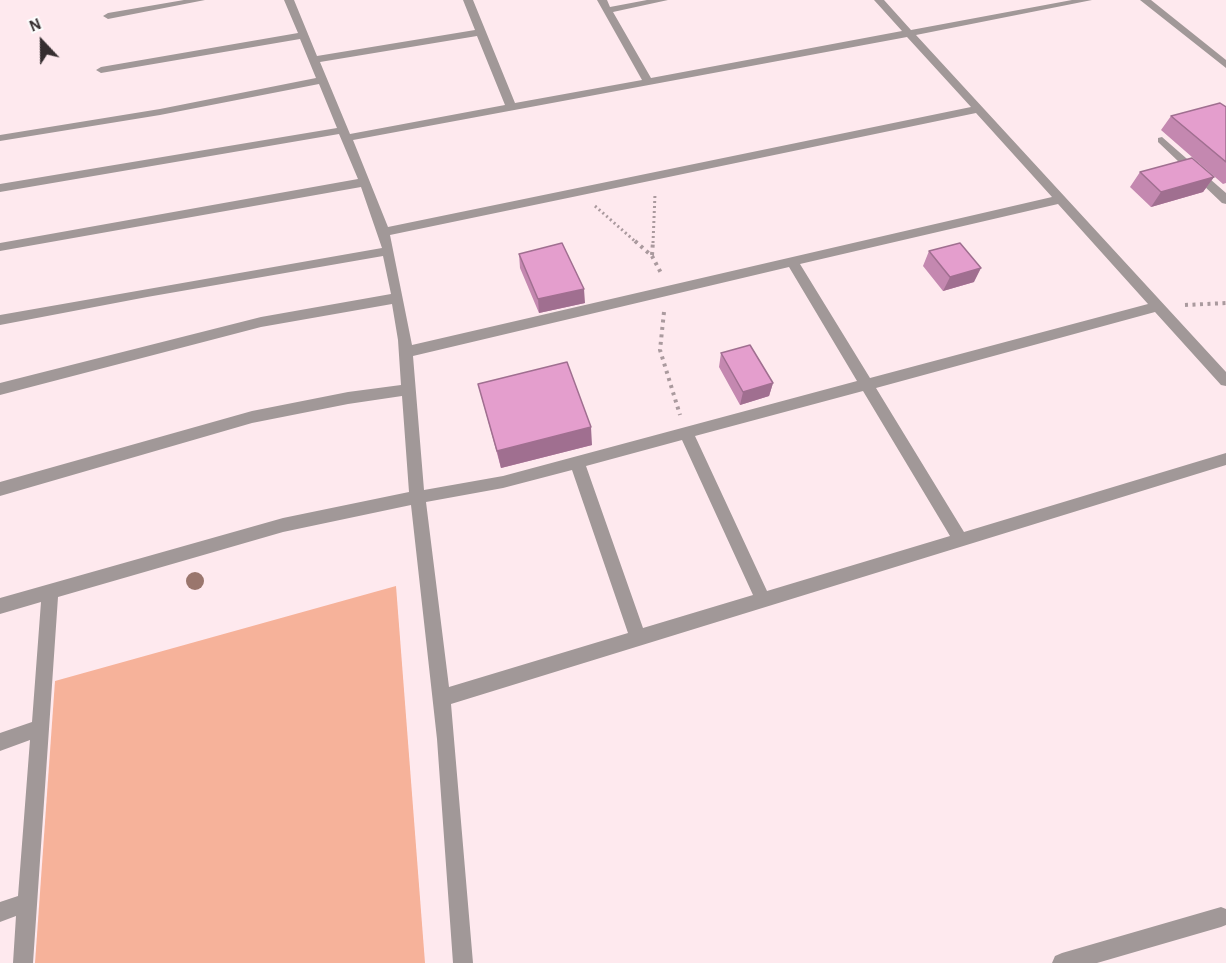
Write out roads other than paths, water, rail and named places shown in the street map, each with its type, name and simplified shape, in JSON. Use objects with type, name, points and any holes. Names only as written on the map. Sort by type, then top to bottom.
[{"type":"street","points":[[108,16],[200,0]]},
{"type":"street","points":[[289,0],[384,232],[398,298],[406,352],[418,498],[441,698],[463,963]]},
{"type":"street","points":[[468,0],[511,107]]},
{"type":"street","points":[[602,0],[648,82]]},
{"type":"street","points":[[607,10],[663,0]]},
{"type":"street","points":[[879,0],[1226,381]]},
{"type":"street","points":[[0,188],[511,107],[1087,0]]},
{"type":"street","points":[[1145,0],[1223,60]]},
{"type":"street","points":[[314,60],[481,32]]},
{"type":"street","points":[[101,70],[304,35]]},
{"type":"street","points":[[0,138],[137,116],[322,80]]},
{"type":"street","points":[[384,232],[979,109]]},
{"type":"street","points":[[1162,140],[1226,200]]},
{"type":"street","points":[[0,247],[365,182]]},
{"type":"street","points":[[406,352],[1061,199]]},
{"type":"street","points":[[0,320],[158,290],[389,251]]},
{"type":"street","points":[[792,262],[961,540]]},
{"type":"street","points":[[0,389],[261,322],[398,298]]},
{"type":"street","points":[[0,606],[318,516],[487,485],[1159,306]]},
{"type":"street","points":[[0,489],[252,417],[348,398],[409,390]]},
{"type":"street","points":[[686,433],[763,600]]},
{"type":"street","points":[[441,698],[1226,459]]},
{"type":"street","points":[[577,462],[638,638]]},
{"type":"street","points":[[23,963],[50,591]]},
{"type":"street","points":[[0,742],[40,728]]},
{"type":"street","points":[[0,912],[28,902]]},
{"type":"street","points":[[1062,963],[1221,917]]}]
